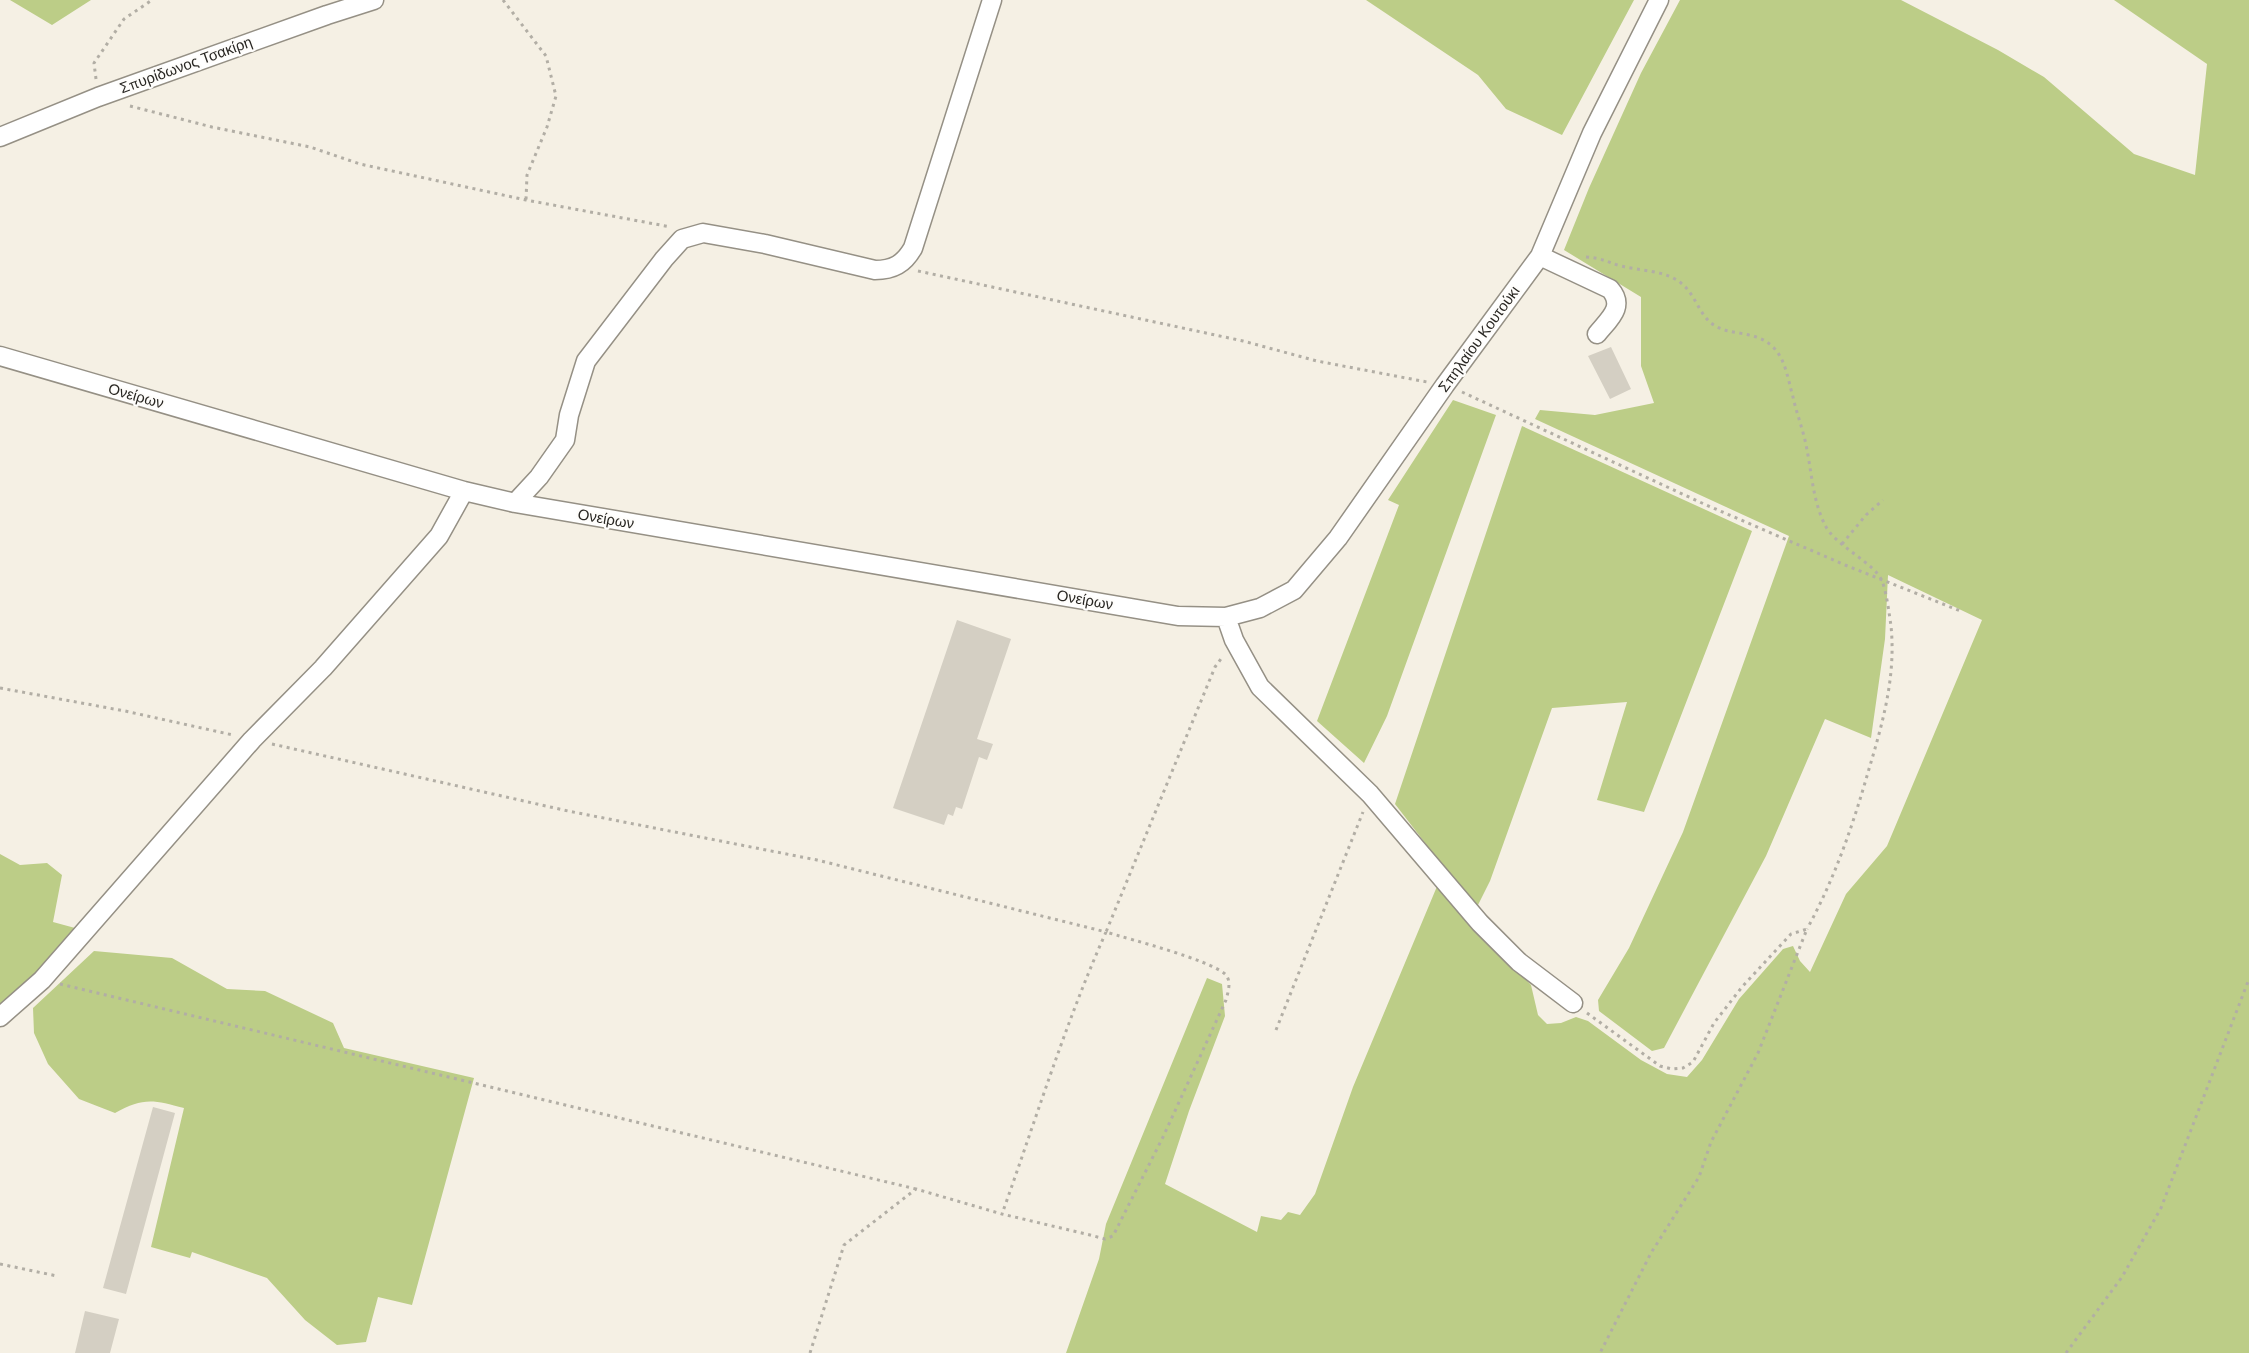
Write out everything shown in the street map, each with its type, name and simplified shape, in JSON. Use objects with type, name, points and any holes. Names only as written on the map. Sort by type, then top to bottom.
[{"type":"street","name":"Σπυρίδωνος Τσακίρη","points":[[0,137],[98,97],[374,0]]},
{"type":"street","points":[[515,503],[539,477],[566,440],[569,415],[586,361],[682,239],[703,233],[765,244],[875,270],[886,270],[906,259],[913,248],[992,0]]},
{"type":"street","name":"Σπηλαίου Κουτούκι","points":[[1226,617],[1260,608],[1294,590],[1338,538],[1445,385],[1540,256],[1592,134],[1659,0]]},
{"type":"street","points":[[1540,256],[1610,289],[1615,295],[1616,310],[1597,334]]},
{"type":"street","name":"Ονείρων","points":[[0,356],[464,491],[515,503],[1178,616],[1226,617]]},
{"type":"street","points":[[0,1017],[42,980],[252,740],[323,668],[439,536],[464,491]]},
{"type":"street","points":[[1226,617],[1234,640],[1260,687],[1370,795],[1480,923],[1519,962],[1573,1003]]},
{"type":"path","points":[[152,0],[124,19],[94,63],[98,97],[212,127],[309,147],[360,164],[526,200],[703,233]]},
{"type":"path","points":[[503,0],[546,56],[556,96],[548,127],[527,175],[526,200]]},
{"type":"path","points":[[1567,269],[1585,257],[1602,258],[1619,265],[1659,273],[1680,282],[1692,294],[1709,321],[1716,326],[1754,335],[1766,340],[1775,349],[1784,363],[1807,447],[1815,498],[1828,533],[1882,580],[1891,627],[1888,699],[1844,851],[1824,898],[1807,929],[1758,1053],[1711,1142],[1699,1177],[1651,1252],[1600,1353]]},
{"type":"path","points":[[1842,544],[1866,515],[1883,500]]},
{"type":"path","points":[[1002,1214],[1058,1049],[1215,667],[1234,640]]},
{"type":"path","points":[[0,688],[198,726],[568,811],[817,860],[1106,932],[1207,964],[1226,975],[1230,985],[1226,1000],[1163,1137],[1113,1236],[1105,1239],[1002,1214],[916,1189],[42,980]]},
{"type":"path","points":[[1276,1030],[1370,795]]},
{"type":"path","points":[[1573,1003],[1660,1066],[1672,1070],[1683,1068],[1693,1062],[1714,1023],[1742,987],[1791,934],[1807,929]]},
{"type":"path","points":[[2066,1353],[2122,1276],[2161,1208],[2249,979]]},
{"type":"path","points":[[810,1353],[844,1245],[916,1189]]},
{"type":"path","points":[[0,1264],[57,1276]]},
{"type":"green space","points":[[10,0],[91,0],[52,25]]},
{"type":"green space","points":[[1366,0],[1634,0],[1562,135],[1506,109],[1478,75]]},
{"type":"green space","points":[[1680,0],[1901,0],[1998,50],[2044,77],[2134,154],[2195,175],[2207,64],[2114,0],[2249,0],[2249,1353],[1066,1353],[1099,1259],[1106,1224],[1207,978],[1222,984],[1225,1016],[1189,1111],[1165,1184],[1257,1232],[1261,1216],[1281,1220],[1288,1212],[1300,1215],[1315,1194],[1353,1087],[1438,884],[1531,985],[1538,1015],[1547,1024],[1561,1023],[1576,1017],[1588,1021],[1641,1060],[1667,1074],[1687,1077],[1702,1060],[1739,999],[1783,949],[1793,946],[1800,961],[1810,972],[1846,894],[1887,846],[1982,620],[1888,575],[1885,639],[1871,738],[1825,719],[1766,856],[1664,1048],[1652,1051],[1599,1011],[1598,1000],[1629,948],[1683,832],[1789,536],[1535,419],[1540,410],[1595,415],[1654,403],[1641,366],[1641,297],[1564,250],[1589,188],[1641,73]]},
{"type":"green space","points":[[1453,400],[1496,415],[1387,716],[1364,763],[1317,721],[1399,505],[1388,500]]},
{"type":"green space","points":[[1522,426],[1752,531],[1644,812],[1597,800],[1627,702],[1552,708],[1490,881],[1476,909],[1395,804]]},
{"type":"green space","points":[[0,854],[20,865],[47,863],[62,875],[53,922],[75,928],[38,977],[0,1010]]},
{"type":"green space","points":[[94,951],[172,958],[227,989],[265,991],[333,1023],[344,1048],[474,1078],[412,1305],[378,1297],[366,1342],[337,1345],[305,1320],[267,1278],[192,1252],[190,1258],[151,1247],[184,1108],[164,1103],[141,1102],[115,1113],[79,1099],[48,1064],[34,1033],[33,1008]]},
{"type":"building","points":[[1611,347],[1631,389],[1610,399],[1588,356]]},
{"type":"building","points":[[957,620],[1011,639],[977,739],[993,744],[987,760],[979,757],[962,809],[956,807],[953,816],[948,814],[944,825],[893,808]]},
{"type":"building","points":[[153,1107],[175,1113],[126,1294],[103,1288]]},
{"type":"building","points":[[85,1311],[119,1319],[110,1353],[75,1353]]}]
